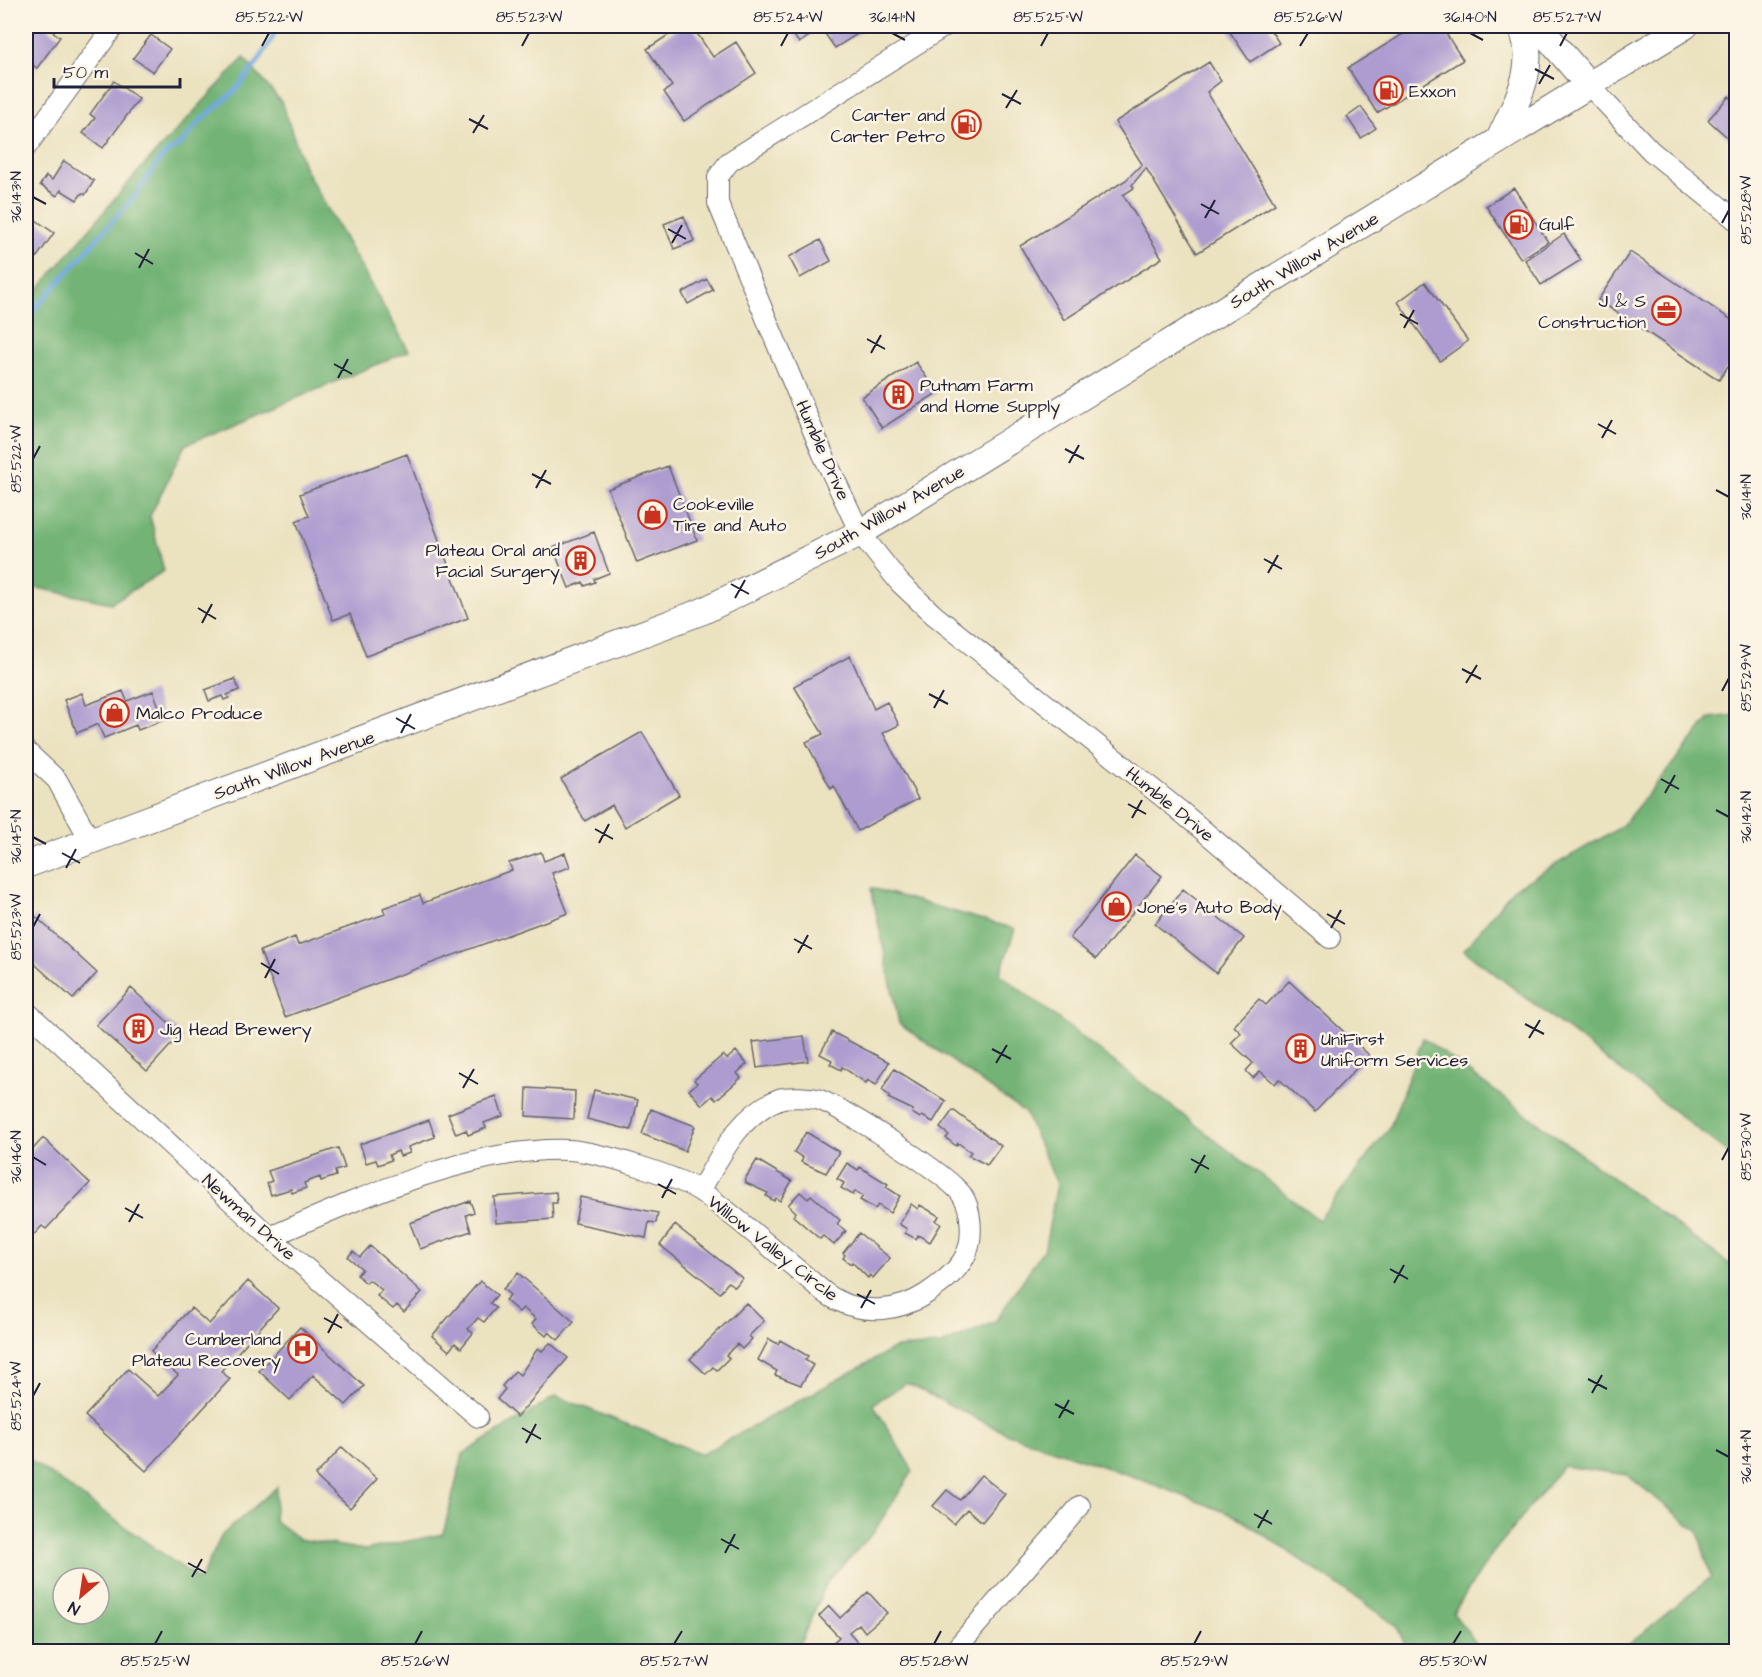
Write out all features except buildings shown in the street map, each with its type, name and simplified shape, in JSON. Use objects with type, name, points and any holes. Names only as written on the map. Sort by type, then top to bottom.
[{"type":"main road","points":[[1499,140],[1521,93],[1529,68],[1526,37],[1521,26]]},
{"type":"main road","points":[[1538,26],[1588,84]]},
{"type":"main road","name":"South Willow Avenue","points":[[26,865],[703,611],[860,533],[1588,84],[1686,26]]},
{"type":"street","points":[[26,147],[114,26]]},
{"type":"street","name":"Humble Drive","points":[[945,26],[729,162],[718,177],[717,203],[822,452],[860,533],[900,583],[934,615],[1179,810],[1329,938]]},
{"type":"street","points":[[1588,84],[1651,151],[1737,220]]},
{"type":"street","points":[[26,751],[57,780],[90,840]]},
{"type":"street","name":"Newman Drive","points":[[26,1011],[270,1237],[478,1417]]},
{"type":"street","name":"Willow Valley Circle","points":[[270,1237],[345,1204],[421,1177],[493,1156],[569,1150],[632,1164],[700,1191],[836,1300],[875,1311],[914,1302],[945,1282],[966,1253],[971,1222],[963,1195],[898,1146],[818,1099],[783,1098],[755,1112],[733,1134],[700,1191]]},
{"type":"street","points":[[953,1652],[1080,1506]]},
{"type":"green space","points":[[244,58],[282,103],[305,169],[409,351],[185,445],[150,516],[164,571],[111,603],[28,586],[26,585],[26,304],[135,175]]},
{"type":"green space","points":[[1736,715],[1736,1159],[1464,950],[1513,889],[1621,827],[1710,718]]},
{"type":"green space","points":[[871,888],[1015,929],[1000,974],[1319,1220],[1390,1127],[1423,1038],[1736,1269],[1736,1651],[1621,1651],[1711,1577],[1698,1532],[1627,1475],[1563,1466],[1492,1554],[1453,1613],[1482,1651],[1407,1651],[1397,1626],[1238,1517],[1137,1478],[1008,1434],[906,1383],[873,1404],[913,1471],[873,1533],[827,1582],[797,1651],[26,1651],[26,1457],[200,1580],[222,1535],[277,1487],[274,1520],[299,1539],[365,1550],[443,1534],[463,1454],[556,1396],[702,1454],[895,1348],[942,1345],[995,1322],[1045,1247],[1057,1184],[1025,1113],[899,1023]]},
{"type":"waterway","points":[[26,319],[135,196],[162,157],[183,142],[201,120],[234,92],[258,62],[273,37],[273,26]]},
{"type":"place","name":"Exxon","points":[[1388,91]]},
{"type":"place","name":"Carter and Carter Petro","points":[[966,125]]},
{"type":"place","name":"Gulf","points":[[1518,224]]},
{"type":"place","name":"J & S Construction","points":[[1667,311]]},
{"type":"place","name":"Putnam Farm and Home Supply","points":[[899,395]]},
{"type":"place","name":"Cookeville Tire and Auto","points":[[652,514]]},
{"type":"place","name":"Plateau Oral and Facial Surgery","points":[[581,560]]},
{"type":"place","name":"Malco Produce","points":[[115,713]]},
{"type":"place","name":"Jone's Auto Body","points":[[1116,907]]},
{"type":"place","name":"Jig Head Brewery","points":[[139,1029]]},
{"type":"place","name":"UniFirst Uniform Services","points":[[1300,1049]]},
{"type":"place","name":"Cumberland Plateau Recovery","points":[[302,1349]]}]
